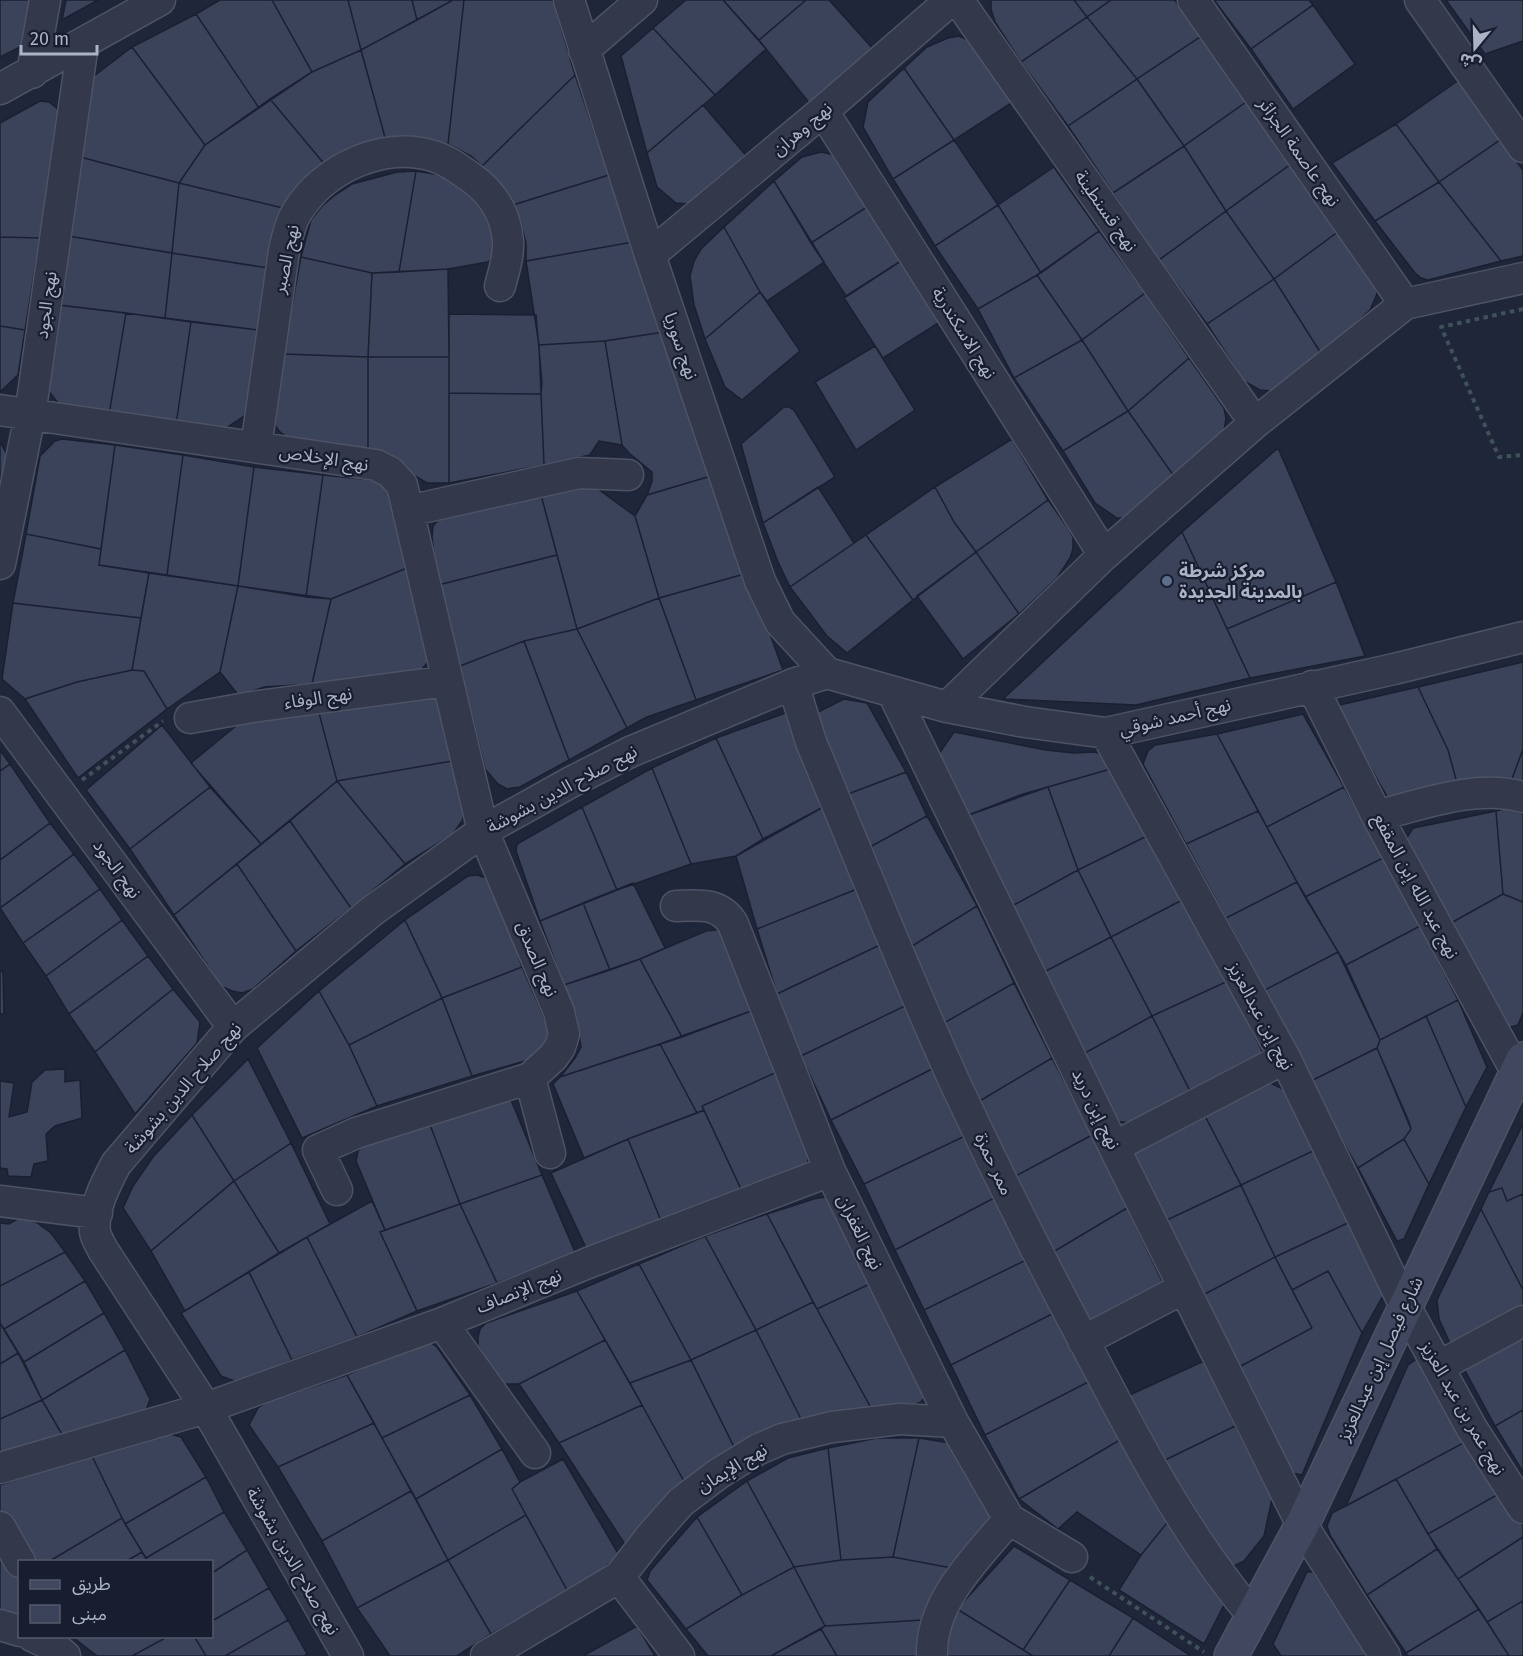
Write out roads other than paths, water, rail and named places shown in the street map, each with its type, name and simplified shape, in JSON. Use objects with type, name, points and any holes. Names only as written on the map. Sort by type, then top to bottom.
[{"type":"main road","name":"شارع فيصل إبن عبدالعزيز","points":[[1231,1656],[1302,1525],[1405,1306],[1521,1072]]},
{"type":"street","points":[[32,73],[45,0]]},
{"type":"street","points":[[0,89],[160,0]]},
{"type":"street","name":"نهج سوريا","points":[[569,0],[650,255],[760,581],[780,622],[827,673]]},
{"type":"street","points":[[584,50],[642,0]]},
{"type":"street","name":"نهج وهران","points":[[650,255],[823,111],[951,0]]},
{"type":"street","name":"نهج قسنطينة","points":[[958,0],[1255,423]]},
{"type":"street","name":"نهج عاصمة الجزائر","points":[[1193,0],[1405,304]]},
{"type":"street","points":[[1420,0],[1523,147]]},
{"type":"street","name":"نهج الجود","points":[[0,564],[30,415],[83,44]]},
{"type":"street","name":"نهج الاسكندرية","points":[[823,111],[1104,555]]},
{"type":"street","name":"نهج الصبر","points":[[256,447],[288,234],[296,213],[315,189],[329,178],[347,167],[380,154],[417,153],[449,162],[494,198],[501,212],[507,228],[508,255],[500,286]]},
{"type":"street","points":[[947,706],[1104,555],[1255,423],[1405,304],[1523,278]]},
{"type":"street","name":"نهج الإخلاص","points":[[0,410],[384,468],[400,480],[483,831]]},
{"type":"street","points":[[408,511],[579,473],[628,475]]},
{"type":"street","name":"نهج أحمد شوقي","points":[[827,673],[947,706],[1025,722],[1106,733],[1523,637]]},
{"type":"street","name":"نهج صلاح الدين بشوشة","points":[[348,1656],[206,1408],[111,1265],[95,1232],[97,1213],[104,1189],[116,1164],[233,1027],[372,911],[483,831],[630,752],[793,684],[827,673]]},
{"type":"street","name":"نهج الوفاء","points":[[190,718],[252,707],[447,681]]},
{"type":"street","name":"ممر حمزة","points":[[793,684],[811,742],[955,1082],[1030,1240],[1180,1516],[1221,1576],[1253,1616]]},
{"type":"street","name":"نهج عبد الله إبن المقفع","points":[[1312,686],[1377,816],[1521,1072]]},
{"type":"street","name":"نهج إبن دريد","points":[[893,693],[1114,1147],[1302,1525],[1385,1656]]},
{"type":"street","name":"نهج الجود","points":[[0,712],[233,1027]]},
{"type":"street","name":"نهج إبن عبدالعزيز","points":[[1106,733],[1285,1058],[1405,1306]]},
{"type":"street","points":[[1377,816],[1462,795],[1499,792],[1523,797]]},
{"type":"street","name":"نهج الصدق","points":[[338,1190],[318,1150],[356,1133],[530,1078],[556,1054],[562,1041],[563,1026],[483,831]]},
{"type":"street","name":"نهج الغفران","points":[[676,906],[703,904],[712,906],[725,914],[733,924],[830,1171],[953,1422],[1009,1519],[1072,1557]]},
{"type":"street","points":[[1114,1147],[1285,1058]]},
{"type":"street","points":[[530,1078],[550,1153]]},
{"type":"street","name":"نهج الإنصاف","points":[[0,1468],[206,1408],[442,1323],[588,1263],[830,1171]]},
{"type":"street","points":[[0,1201],[97,1213]]},
{"type":"street","points":[[1083,1341],[1184,1288]]},
{"type":"street","name":"نهج عمر بن عبد العزيز","points":[[1405,1306],[1471,1427],[1523,1508]]},
{"type":"street","points":[[1438,1367],[1523,1321]]},
{"type":"street","points":[[442,1323],[535,1453]]},
{"type":"street","name":"نهج الإيمان","points":[[619,1577],[681,1502],[718,1473],[757,1450],[782,1439],[832,1427],[900,1419],[953,1422]]},
{"type":"street","points":[[932,1656],[933,1631],[940,1610],[962,1577],[1009,1519]]},
{"type":"street","points":[[0,1527],[19,1560]]},
{"type":"street","points":[[486,1656],[619,1577],[679,1656]]},
{"type":"street","points":[[0,1625],[18,1630]]},
{"type":"place","name":"مركز شرطة بالمدينة الجديدة","points":[[1167,581]]}]
